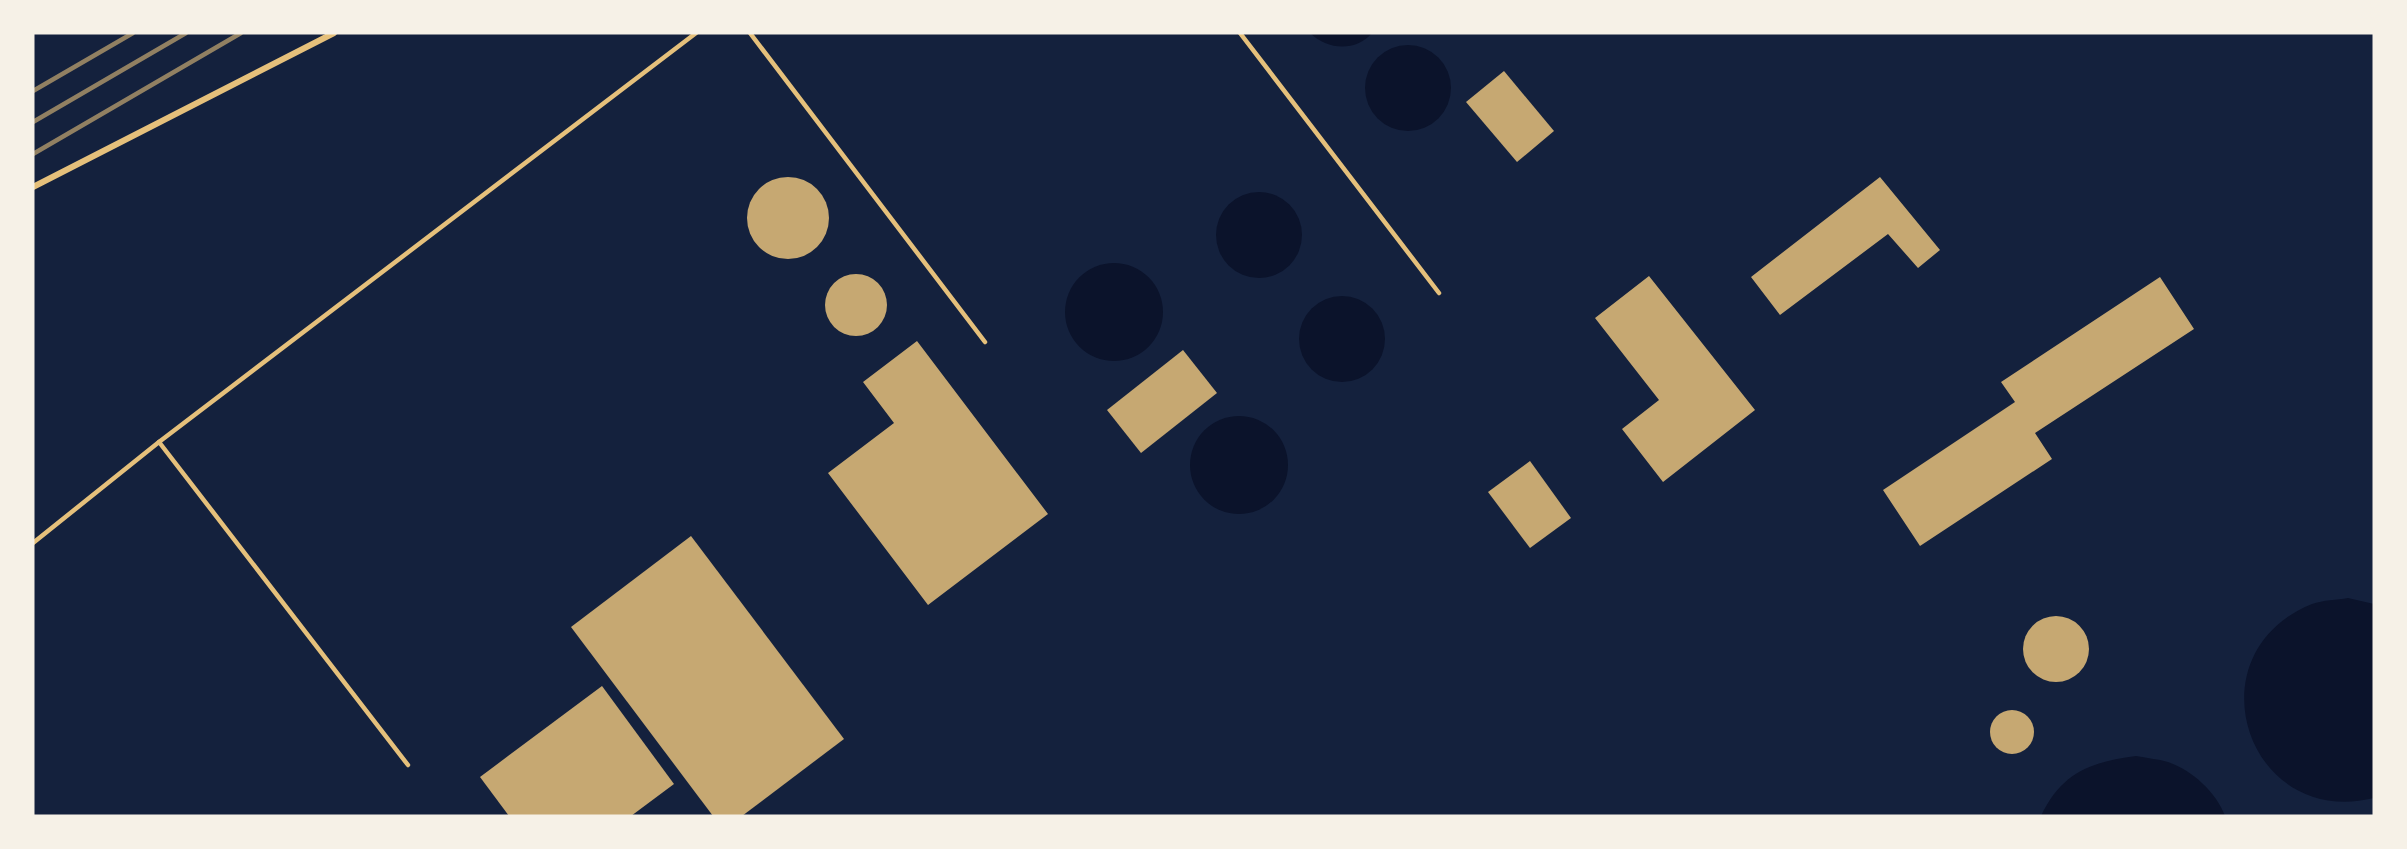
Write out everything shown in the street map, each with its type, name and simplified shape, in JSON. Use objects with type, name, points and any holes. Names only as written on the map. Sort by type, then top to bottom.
[{"type":"street","points":[[33,187],[334,33]]},
{"type":"lane","points":[[33,543],[159,442],[696,33]]},
{"type":"lane","points":[[750,33],[985,342]]},
{"type":"lane","points":[[1240,33],[1439,293]]},
{"type":"lane","points":[[159,442],[408,765]]},
{"type":"water","points":[[1310,33],[1372,33],[1358,43],[1341,46],[1325,43]]},
{"type":"water","points":[[1400,45],[1416,45],[1439,57],[1448,71],[1451,88],[1448,105],[1439,119],[1416,131],[1400,131],[1384,124],[1372,112],[1365,96],[1365,80],[1372,64],[1384,52]]},
{"type":"water","points":[[1251,192],[1267,192],[1290,204],[1299,218],[1302,235],[1299,252],[1290,266],[1267,278],[1251,278],[1235,271],[1223,259],[1216,243],[1216,227],[1223,211],[1235,199]]},
{"type":"water","points":[[1114,263],[1133,267],[1149,277],[1159,293],[1163,312],[1159,331],[1149,347],[1133,357],[1114,361],[1095,357],[1079,347],[1069,331],[1065,312],[1069,293],[1079,277],[1095,267]]},
{"type":"water","points":[[1334,296],[1350,296],[1373,308],[1382,322],[1385,339],[1382,356],[1373,370],[1350,382],[1334,382],[1318,375],[1306,363],[1299,347],[1299,331],[1306,315],[1318,303]]},
{"type":"water","points":[[1239,416],[1258,420],[1274,430],[1284,446],[1288,465],[1284,484],[1274,500],[1258,510],[1239,514],[1220,510],[1204,500],[1194,484],[1190,465],[1194,446],[1204,430],[1220,420]]},
{"type":"water","points":[[2348,598],[2374,604],[2374,798],[2330,801],[2293,788],[2266,763],[2249,731],[2244,695],[2252,659],[2274,628],[2312,604]]},
{"type":"water","points":[[2136,756],[2168,762],[2186,771],[2210,791],[2225,816],[2041,816],[2049,801],[2068,779],[2092,766]]},
{"type":"building","points":[[1504,71],[1554,131],[1517,162],[1466,102]]},
{"type":"building","points":[[788,177],[804,180],[817,189],[826,202],[829,218],[826,234],[817,247],[804,256],[788,259],[772,256],[759,247],[750,234],[747,218],[750,202],[759,189],[772,180]]},
{"type":"building","points":[[1880,177],[1940,250],[1918,268],[1888,234],[1780,315],[1751,277]]},
{"type":"building","points":[[850,274],[862,274],[878,283],[885,293],[887,305],[885,317],[878,327],[862,336],[850,336],[839,331],[830,322],[825,311],[825,299],[830,288],[839,279]]},
{"type":"building","points":[[1649,276],[1755,410],[1663,482],[1622,429],[1659,400],[1595,318]]},
{"type":"building","points":[[2160,277],[2194,329],[2035,433],[2052,459],[1920,546],[1883,490],[2015,402],[2001,382]]},
{"type":"building","points":[[917,341],[1048,514],[928,605],[828,473],[894,423],[863,382]]},
{"type":"building","points":[[1183,350],[1217,393],[1141,453],[1107,410]]},
{"type":"building","points":[[1530,461],[1571,518],[1530,548],[1488,492]]},
{"type":"building","points":[[691,536],[844,739],[742,816],[713,816],[571,627]]},
{"type":"building","points":[[2050,616],[2062,616],[2074,621],[2084,631],[2089,649],[2087,662],[2074,677],[2062,682],[2050,682],[2038,677],[2028,667],[2023,655],[2023,643],[2028,631],[2038,621]]},
{"type":"building","points":[[602,686],[674,784],[631,816],[509,816],[480,777]]},
{"type":"building","points":[[2012,710],[2028,716],[2034,732],[2028,748],[2012,754],[1996,748],[1990,732],[1996,716]]},
{"type":"railway","points":[[33,91],[133,33]]},
{"type":"railway","points":[[33,122],[186,33]]},
{"type":"railway","points":[[33,154],[241,33]]}]
